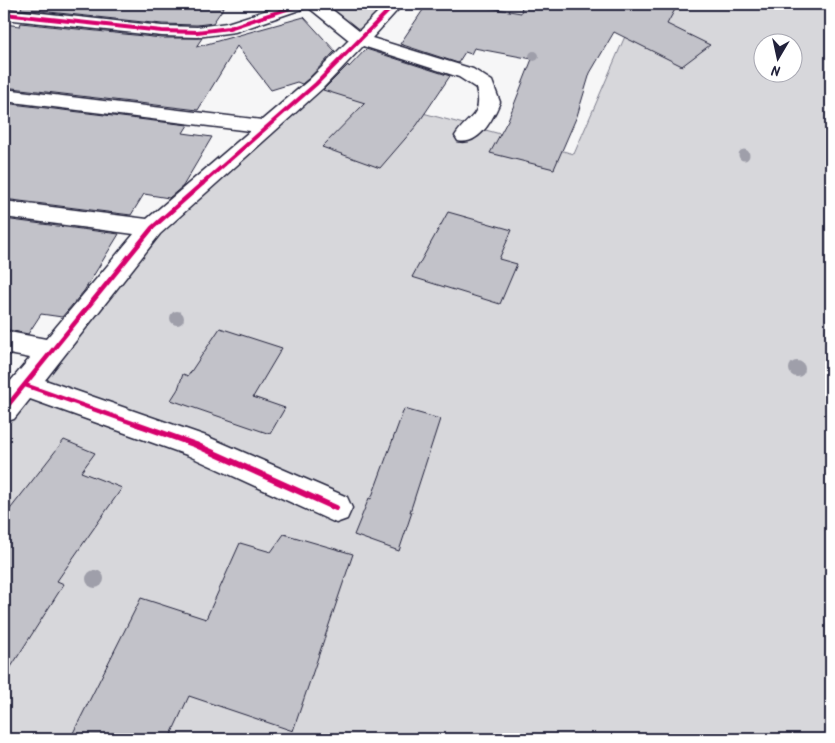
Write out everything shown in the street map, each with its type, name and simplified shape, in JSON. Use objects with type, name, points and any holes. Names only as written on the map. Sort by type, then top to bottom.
[{"type":"street","points":[[4,14],[162,31],[197,32],[229,28],[302,4]]},
{"type":"street","points":[[315,4],[358,39],[466,74],[485,85],[490,102],[482,118],[465,136]]},
{"type":"street","points":[[4,410],[152,228],[316,84],[358,39],[395,4]]},
{"type":"street","points":[[4,95],[267,128]]},
{"type":"street","points":[[4,209],[152,228]]},
{"type":"street","points":[[4,342],[52,351]]},
{"type":"street","points":[[25,385],[196,445],[336,508]]},
{"type":"shaded area","points":[[315,4],[395,4],[359,38]]},
{"type":"shaded area","points":[[639,4],[831,4],[831,739],[4,739],[4,415],[25,385],[152,228],[316,84],[574,154]]},
{"type":"building","points":[[22,4],[226,4],[213,23],[197,25],[162,24],[21,9]]},
{"type":"building","points":[[427,4],[468,4],[521,13],[522,4],[678,4],[667,24],[710,45],[682,66],[614,32],[590,73],[577,116],[554,169],[490,153],[508,120],[532,59],[474,48],[471,54],[465,52],[458,63],[400,44]]},
{"type":"building","points":[[304,17],[335,51],[308,79],[302,84],[297,82],[271,90],[237,46],[198,110],[4,87],[4,24],[20,26],[21,23],[162,38],[202,38],[196,47]]},
{"type":"building","points":[[366,49],[450,76],[417,125],[380,168],[322,147],[365,103],[323,90]]},
{"type":"building","points":[[4,103],[188,125],[183,133],[212,137],[183,186],[169,198],[144,194],[131,215],[4,199]]},
{"type":"building","points":[[448,212],[512,230],[499,259],[517,264],[500,304],[412,277]]},
{"type":"building","points":[[4,219],[119,234],[84,291],[62,317],[41,314],[28,334],[4,329]]},
{"type":"building","points":[[220,328],[282,348],[253,397],[285,408],[270,434],[171,400],[178,389],[183,374],[188,376]]},
{"type":"building","points":[[404,409],[440,419],[399,551],[354,535],[369,498],[371,499]]},
{"type":"building","points":[[64,440],[95,453],[81,472],[122,488],[57,581],[64,584],[4,678],[4,517]]},
{"type":"building","points":[[284,534],[353,554],[293,731],[189,696],[169,739],[70,739],[141,598],[206,619],[240,543],[271,552]]},
{"type":"cycle path","points":[[4,14],[162,31],[197,32],[229,28],[302,4]]},
{"type":"cycle path","points":[[4,410],[152,228],[316,84],[395,4]]},
{"type":"cycle path","points":[[25,385],[196,445],[336,508]]}]
